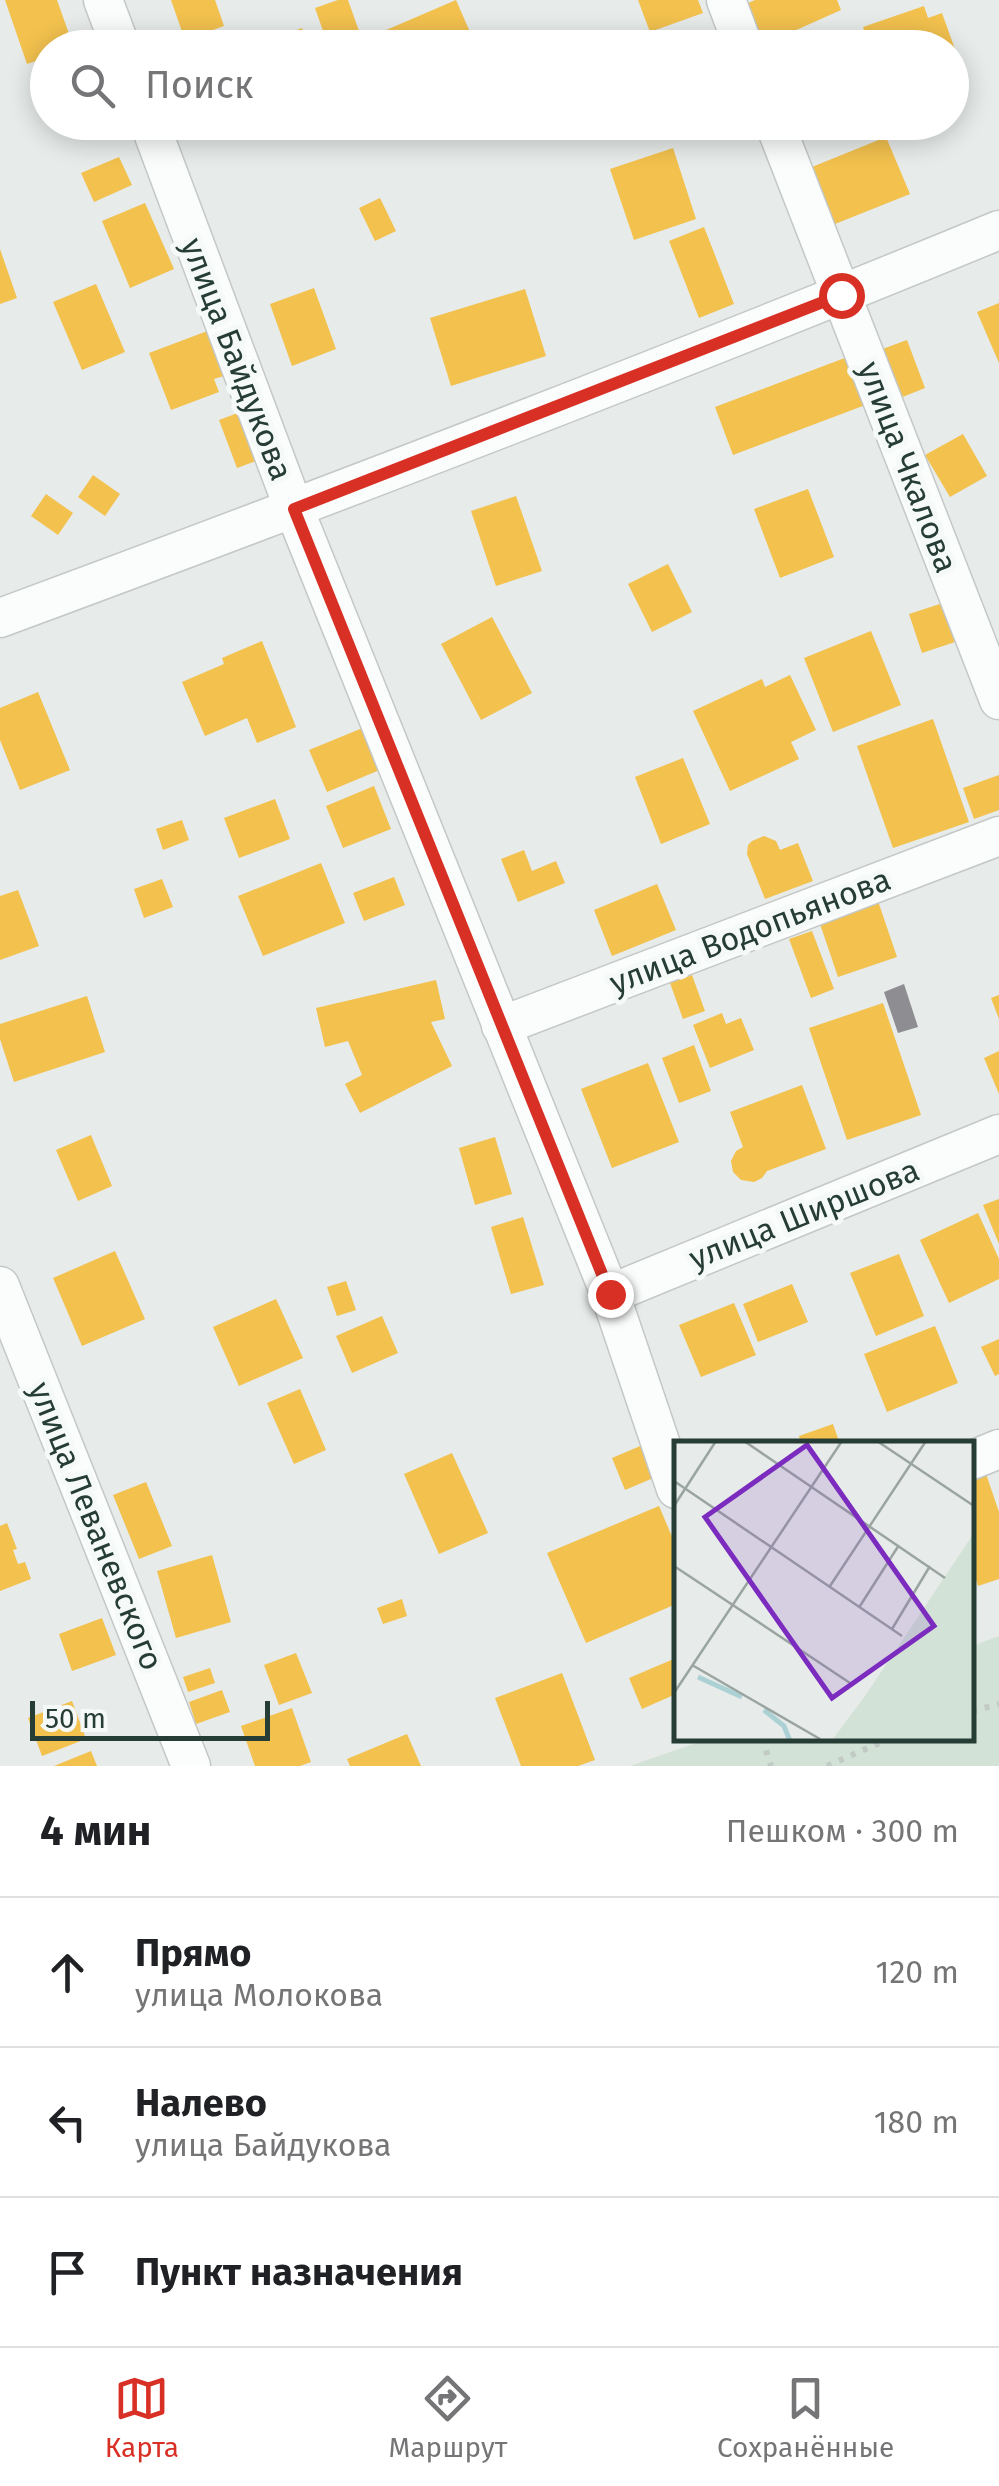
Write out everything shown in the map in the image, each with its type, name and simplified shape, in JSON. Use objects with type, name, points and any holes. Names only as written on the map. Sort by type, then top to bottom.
[{"type":"street","points":[[103,0],[114,30]]},
{"type":"street","points":[[726,0],[737,30]]},
{"type":"street","name":"улица Байдукова","points":[[156,140],[294,509],[610,1294],[674,1483]]},
{"type":"street","name":"улица Чкалова","points":[[781,140],[999,700]]},
{"type":"street","points":[[0,618],[294,509],[999,230]]},
{"type":"street","name":"улица Водопьянова","points":[[501,1026],[999,836]]},
{"type":"street","name":"улица Ширшова","points":[[610,1294],[999,1134]]},
{"type":"street","name":"улица Леваневского","points":[[0,1286],[191,1766]]},
{"type":"street","points":[[974,1459],[999,1449]]},
{"type":"path","points":[[974,1710],[999,1704]]},
{"type":"path","points":[[763,1741],[770,1766]]},
{"type":"path","points":[[827,1766],[885,1741]]},
{"type":"green space","points":[[999,1636],[999,1766],[630,1766],[702,1741],[974,1741],[974,1645]]},
{"type":"building: Жильё","points":[[5,0],[57,0],[68,30],[30,30],[27,64]]},
{"type":"building: Жильё","points":[[171,0],[215,0],[224,26],[182,30]]},
{"type":"building: Жильё","points":[[348,0],[359,30],[323,30],[315,8]]},
{"type":"building: Жильё","points":[[456,0],[469,30],[386,30]]},
{"type":"building: Жильё","points":[[638,0],[698,0],[703,13],[649,30]]},
{"type":"building: Жильё","points":[[755,0],[837,0],[841,10],[796,30],[758,30],[746,4]]},
{"type":"building: Жильё","points":[[924,6],[928,18],[942,13],[948,30],[864,30],[863,27]]},
{"type":"building: Жильё","points":[[887,140],[910,194],[830,226],[807,169]]},
{"type":"building: Жильё","points":[[673,148],[696,219],[634,240],[610,169]]},
{"type":"building: Жильё","points":[[119,157],[132,185],[94,202],[81,173]]},
{"type":"building: Жильё","points":[[380,198],[396,231],[375,241],[359,208]]},
{"type":"building: Жильё","points":[[145,203],[174,269],[130,288],[102,221]]},
{"type":"building: Жильё","points":[[704,227],[734,304],[699,318],[669,241]]},
{"type":"building: Жильё","points":[[0,249],[17,298],[0,304]]},
{"type":"building: Жильё","points":[[96,284],[125,352],[82,370],[53,302]]},
{"type":"building: Жильё","points":[[314,288],[336,349],[292,366],[270,304]]},
{"type":"building: Жильё","points":[[525,289],[546,356],[451,386],[430,318]]},
{"type":"building: Жильё","points":[[999,303],[999,363],[977,312]]},
{"type":"building: Жильё","points":[[210,330],[227,375],[214,379],[219,392],[171,410],[149,353]]},
{"type":"building: Жильё","points":[[907,340],[925,388],[895,400],[877,351]]},
{"type":"building: Жильё","points":[[850,356],[868,404],[733,455],[715,407]]},
{"type":"building: Жильё","points":[[251,408],[269,456],[237,468],[219,420]]},
{"type":"building: Жильё","points":[[963,434],[987,476],[950,497],[925,455]]},
{"type":"building: Жильё","points":[[93,475],[120,494],[105,516],[78,497]]},
{"type":"building: Жильё","points":[[808,489],[834,557],[780,578],[754,509]]},
{"type":"building: Жильё","points":[[46,494],[73,513],[58,535],[31,516]]},
{"type":"building: Жильё","points":[[516,496],[542,571],[496,586],[471,511]]},
{"type":"building: Жильё","points":[[668,564],[692,612],[652,632],[628,584]]},
{"type":"building: Жильё","points":[[943,603],[955,642],[922,653],[909,614]]},
{"type":"building: Жильё","points":[[492,617],[532,693],[481,720],[441,644]]},
{"type":"building: Жильё","points":[[871,631],[901,705],[833,732],[804,658]]},
{"type":"building: Жильё","points":[[262,641],[296,727],[257,743],[247,718],[205,736],[182,682],[224,664],[222,658]]},
{"type":"building: Жильё","points":[[790,675],[816,730],[791,742],[799,759],[730,791],[693,711],[762,679],[765,687]]},
{"type":"building: Жильё","points":[[38,692],[70,770],[20,790],[0,740],[0,708]]},
{"type":"building: Жильё","points":[[933,719],[969,822],[893,848],[857,746]]},
{"type":"building: Жильё","points":[[365,727],[382,769],[327,792],[309,750]]},
{"type":"building: Жильё","points":[[683,758],[710,824],[661,844],[635,777]]},
{"type":"building: Жильё","points":[[999,775],[999,810],[974,819],[963,788]]},
{"type":"building: Жильё","points":[[374,786],[391,829],[343,848],[326,806]]},
{"type":"building: Жильё","points":[[275,799],[290,839],[239,858],[224,818]]},
{"type":"building: Жильё","points":[[182,820],[189,840],[163,850],[156,829]]},
{"type":"building: Жильё","points":[[764,836],[776,841],[780,850],[798,843],[813,881],[765,899],[747,854],[748,845]]},
{"type":"building: Жильё","points":[[524,850],[532,871],[556,861],[565,883],[518,902],[501,859]]},
{"type":"building: Жильё","points":[[321,863],[345,923],[263,956],[238,896]]},
{"type":"building: Жильё","points":[[394,877],[405,905],[364,921],[353,893]]},
{"type":"building: Жильё","points":[[162,879],[173,907],[144,918],[134,889]]},
{"type":"building: Жильё","points":[[657,884],[676,930],[612,956],[594,910]]},
{"type":"building: Жильё","points":[[18,890],[39,946],[0,960],[0,896]]},
{"type":"building: Жильё","points":[[877,898],[897,957],[838,977],[818,918]]},
{"type":"building: Жильё","points":[[812,931],[834,989],[811,998],[789,939]]},
{"type":"building: Жильё","points":[[692,975],[705,1011],[683,1019],[670,983]]},
{"type":"building: Жильё","points":[[436,980],[445,1019],[431,1022],[452,1066],[360,1113],[345,1084],[362,1075],[348,1041],[325,1047],[316,1008]]},
{"type":"building: Жильё","points":[[999,995],[999,1019],[991,998]]},
{"type":"building: Жильё","points":[[87,996],[105,1052],[14,1082],[0,1039],[0,1024]]},
{"type":"building: Жильё","points":[[883,1003],[921,1115],[847,1140],[809,1028]]},
{"type":"building: Жильё","points":[[722,1013],[726,1024],[741,1018],[754,1050],[710,1068],[693,1025]]},
{"type":"building: Жильё","points":[[694,1045],[711,1091],[679,1103],[662,1058]]},
{"type":"building: Жильё","points":[[999,1051],[999,1094],[984,1058]]},
{"type":"building: Жильё","points":[[648,1063],[679,1142],[612,1168],[581,1089]]},
{"type":"building: Жильё","points":[[802,1085],[826,1149],[767,1171],[754,1182],[741,1180],[733,1172],[731,1161],[743,1147],[730,1112]]},
{"type":"building: Жильё","points":[[91,1135],[112,1186],[78,1201],[56,1150]]},
{"type":"building: Жильё","points":[[495,1137],[512,1194],[475,1205],[459,1148]]},
{"type":"building: Жильё","points":[[999,1199],[999,1244],[983,1205]]},
{"type":"building: Жильё","points":[[978,1213],[999,1259],[999,1279],[949,1303],[920,1240]]},
{"type":"building: Жильё","points":[[523,1217],[544,1285],[511,1294],[491,1227]]},
{"type":"building: Жильё","points":[[115,1251],[145,1319],[82,1346],[53,1278]]},
{"type":"building: Жильё","points":[[899,1254],[924,1316],[876,1336],[850,1273]]},
{"type":"building: Жильё","points":[[346,1281],[356,1310],[337,1316],[327,1287]]},
{"type":"building: Жильё","points":[[792,1284],[808,1322],[758,1342],[743,1304]]},
{"type":"building: Жильё","points":[[276,1299],[303,1358],[239,1386],[213,1327]]},
{"type":"building: Жильё","points":[[734,1303],[756,1355],[701,1377],[679,1325]]},
{"type":"building: Жильё","points":[[382,1316],[398,1353],[352,1373],[336,1336]]},
{"type":"building: Жильё","points":[[935,1326],[958,1383],[887,1412],[864,1354]]},
{"type":"building: Жильё","points":[[999,1339],[999,1374],[995,1376],[981,1347]]},
{"type":"building: Жильё","points":[[300,1389],[326,1450],[294,1464],[267,1403]]},
{"type":"building: Жильё","points":[[833,1424],[839,1441],[800,1441],[799,1436]]},
{"type":"building: Жильё","points":[[645,1444],[658,1476],[625,1490],[612,1458]]},
{"type":"building: Жильё","points":[[452,1453],[488,1533],[439,1554],[404,1474]]},
{"type":"building: Жильё","points":[[985,1471],[999,1512],[999,1579],[978,1586],[974,1573],[974,1475]]},
{"type":"building: Жильё","points":[[146,1482],[172,1546],[139,1559],[113,1495]]},
{"type":"building: Жильё","points":[[659,1506],[674,1541],[674,1605],[586,1643],[547,1553]]},
{"type":"building: Жильё","points":[[7,1523],[18,1564],[25,1562],[31,1579],[0,1591],[0,1526]]},
{"type":"building: Жильё","points":[[212,1555],[231,1622],[176,1638],[157,1571]]},
{"type":"building: Жильё","points":[[402,1599],[407,1616],[383,1624],[377,1608]]},
{"type":"building: Жильё","points":[[102,1618],[116,1655],[72,1671],[59,1634]]},
{"type":"building: Жильё","points":[[296,1653],[312,1693],[279,1705],[264,1665]]},
{"type":"building: Жильё","points":[[674,1659],[674,1695],[642,1709],[629,1678]]},
{"type":"building: Жильё","points":[[210,1668],[215,1683],[188,1692],[183,1677]]},
{"type":"building: Жильё","points":[[562,1673],[595,1760],[578,1766],[521,1766],[495,1698]]},
{"type":"building: Жильё","points":[[222,1690],[230,1712],[196,1724],[189,1702]]},
{"type":"building: Жильё","points":[[72,1701],[86,1739],[42,1756],[28,1718]]},
{"type":"building: Жильё","points":[[292,1708],[311,1762],[300,1766],[255,1766],[241,1726]]},
{"type":"building: Жильё","points":[[407,1734],[421,1766],[350,1766],[347,1759]]},
{"type":"building: Жильё","points":[[91,1751],[97,1766],[54,1766]]},
{"type":"building: Промзона","points":[[904,984],[918,1027],[898,1033],[884,992]]},
{"type":"route","points":[[610,1294],[294,509],[841,295]]}]
